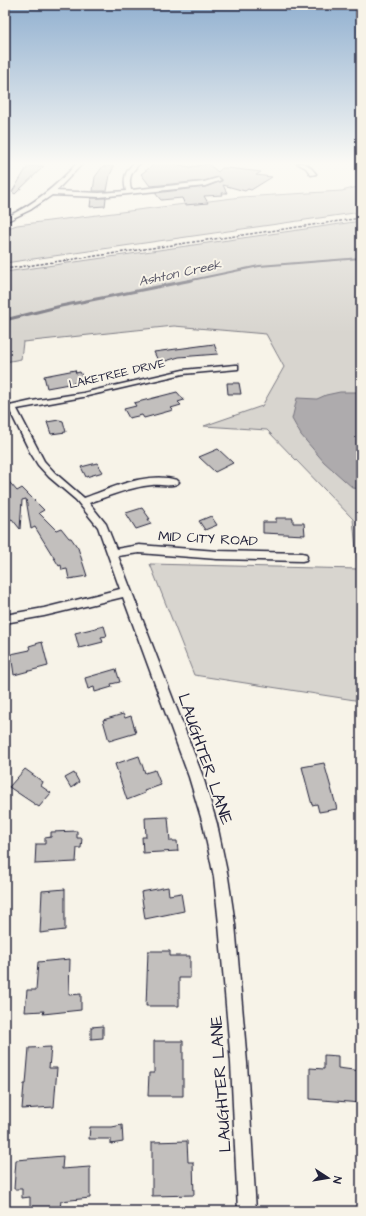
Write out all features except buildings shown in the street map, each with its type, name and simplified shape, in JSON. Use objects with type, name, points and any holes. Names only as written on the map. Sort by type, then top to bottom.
[{"type":"street","name":"LAKETREE DRIVE","points":[[8,408],[83,395],[184,372],[235,367]]},
{"type":"street","name":"LAUGHTER LANE","points":[[8,408],[41,463],[82,502],[102,526],[196,776],[210,824],[221,877],[227,924],[239,1062],[247,1211]]},
{"type":"street","points":[[82,502],[124,487],[144,482],[174,482]]},
{"type":"street","name":"MID CITY ROAD","points":[[112,552],[139,549],[216,555],[302,557]]},
{"type":"street","points":[[5,620],[126,592]]},
{"type":"shaded area","points":[[59,220],[307,220],[5,263],[5,229],[17,225]]},
{"type":"shaded area","points":[[361,221],[361,701],[194,675],[150,564],[358,569],[353,519],[267,430],[204,426],[262,406],[284,367],[266,334],[174,326],[23,342],[21,359],[5,362],[5,272]]},
{"type":"shaded area","points":[[340,392],[361,392],[361,489],[353,488],[324,462],[301,435],[292,419],[297,398],[317,399],[326,395]]},
{"type":"waterway","name":"Ashton Creek","points":[[188,281],[259,266],[361,258]]},
{"type":"waterway","name":"Ashton Creek","points":[[188,281],[192,280]]},
{"type":"waterway","name":"Ashton Creek","points":[[5,320],[61,306],[188,281]]},
{"type":"railway","points":[[5,269],[349,220]]}]
